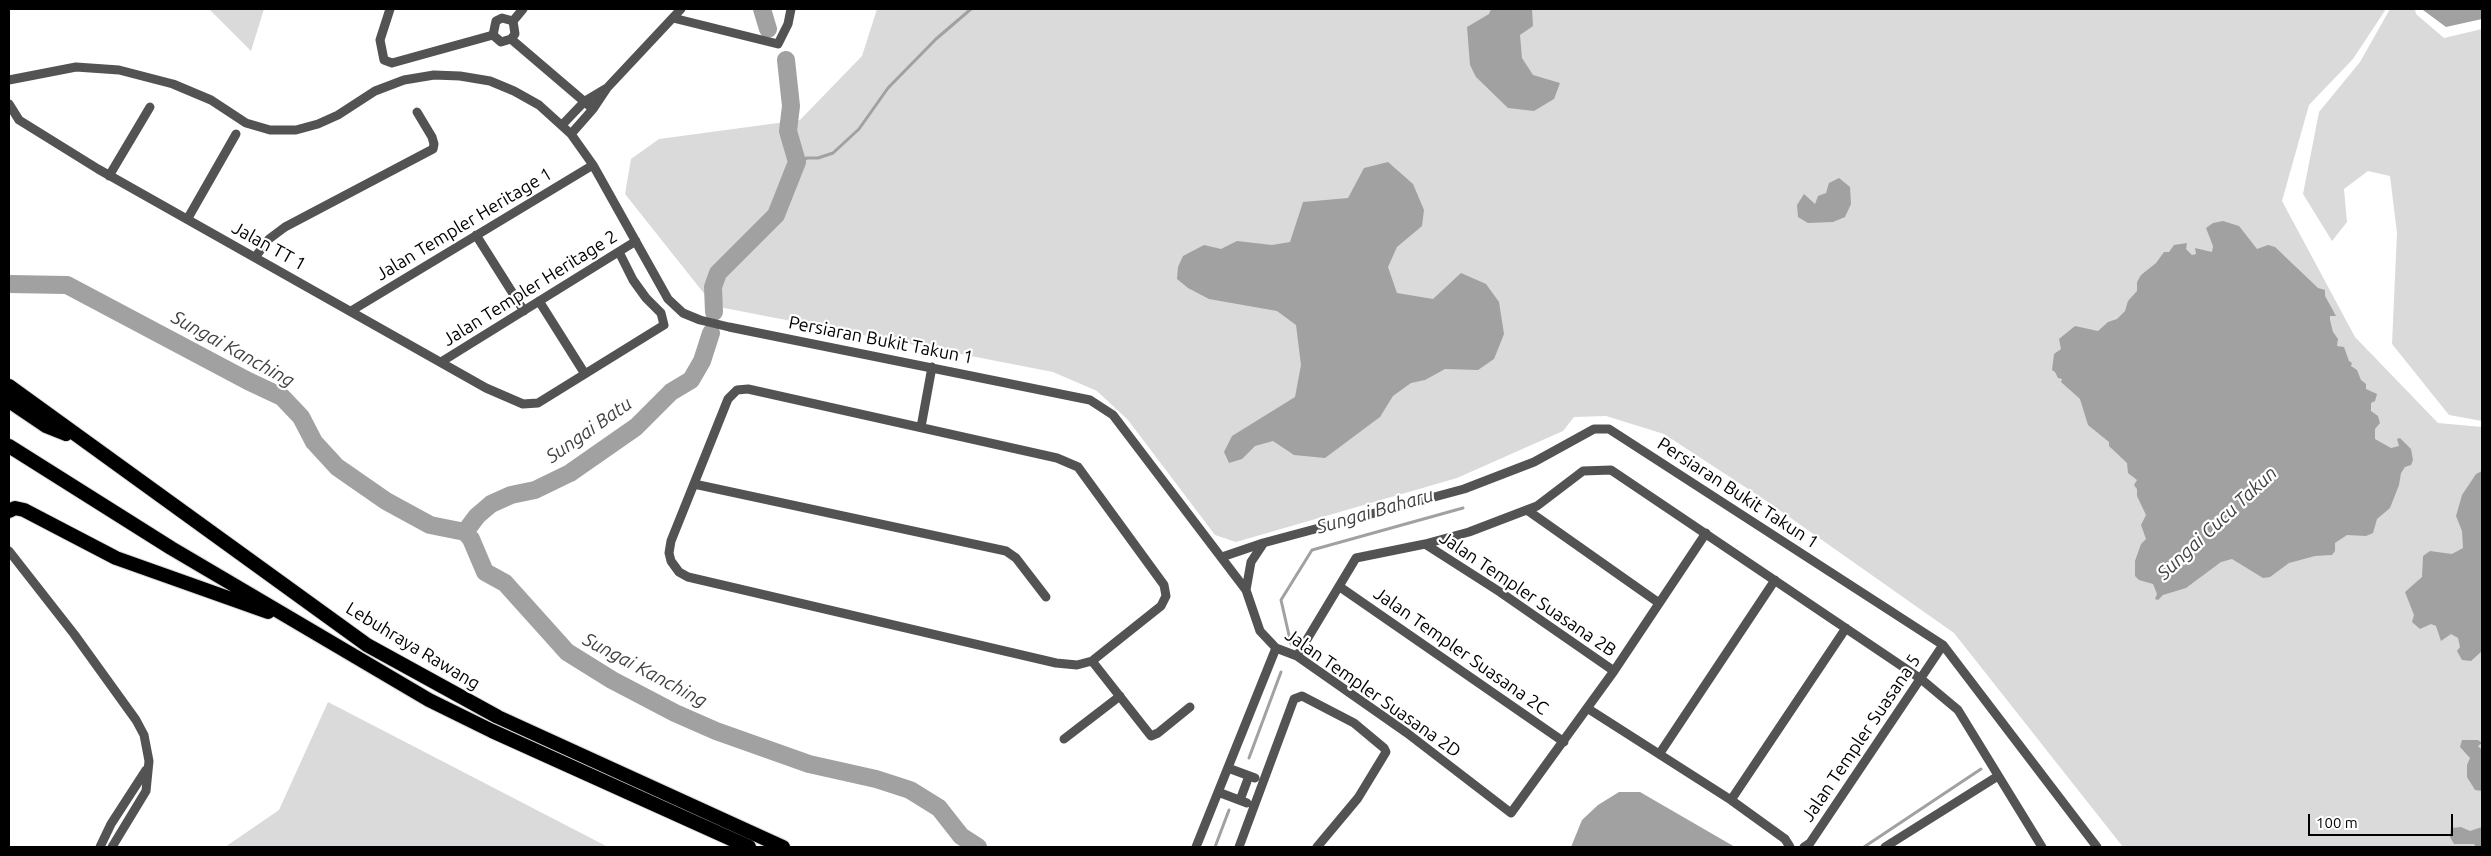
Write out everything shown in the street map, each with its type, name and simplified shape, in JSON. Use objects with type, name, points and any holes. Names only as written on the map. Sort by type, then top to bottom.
[{"type":"highway","name":"Lebuhraya Rawang","points":[[9,386],[367,645],[498,718],[783,847]]},
{"type":"highway","points":[[9,401],[46,426],[86,442]]},
{"type":"highway","points":[[9,437],[29,450],[52,474]]},
{"type":"highway","name":"Lebuhraya Rawang","points":[[9,446],[305,629],[444,708],[749,847]]},
{"type":"highway","points":[[9,511],[15,508],[24,510],[116,558],[266,612],[305,629]]},
{"type":"street","points":[[390,9],[380,40],[384,60],[392,64],[493,35]]},
{"type":"street","points":[[493,35],[501,42],[512,39],[515,34],[513,21],[523,9]]},
{"type":"street","points":[[572,134],[593,109],[607,88],[681,9]]},
{"type":"street","points":[[673,18],[778,44],[788,24],[791,9]]},
{"type":"street","points":[[493,35],[496,21],[502,18],[513,21]]},
{"type":"street","points":[[512,39],[593,109]]},
{"type":"street","name":"Persiaran Bukit Takun 1","points":[[9,80],[76,67],[119,70],[173,84],[211,100],[246,123],[270,130],[284,130],[318,124],[338,115],[375,91],[404,80],[434,75],[460,76],[490,81],[514,91],[539,105],[563,124],[572,134],[593,165],[668,299],[683,313],[700,320],[729,327],[1090,400],[1113,415],[1222,557],[1464,489],[1534,462],[1594,429],[1609,429],[1943,645],[2097,847]]},
{"type":"street","points":[[563,124],[584,101],[607,88]]},
{"type":"street","name":"Jalan TT 1","points":[[9,104],[19,120],[109,176],[256,256],[486,388],[523,404],[538,403],[584,374]]},
{"type":"street","points":[[109,176],[150,107]]},
{"type":"street","points":[[256,256],[269,239],[285,227],[433,149],[432,137],[417,112]]},
{"type":"street","points":[[188,218],[236,134]]},
{"type":"street","name":"Jalan Templer Heritage 1","points":[[351,311],[593,165]]},
{"type":"street","points":[[476,235],[524,311]]},
{"type":"street","name":"Jalan Templer Heritage 2","points":[[441,362],[636,241]]},
{"type":"street","points":[[539,301],[584,374],[664,325],[661,313],[646,298],[633,280],[619,252]]},
{"type":"street","points":[[921,427],[932,367]]},
{"type":"street","points":[[748,389],[1057,458],[1078,468],[1164,585],[1166,596],[1161,606],[1092,661],[1078,665],[1056,663],[688,577],[679,572],[671,561],[669,553],[671,541],[694,484],[728,399],[737,390],[748,389]]},
{"type":"street","points":[[1297,656],[1356,558],[1425,544],[1469,532],[1537,506],[1583,471],[1611,470],[1921,679],[1958,710],[2042,847]]},
{"type":"street","points":[[694,484],[1006,551],[1016,558],[1046,597]]},
{"type":"street","points":[[1527,510],[1659,603]]},
{"type":"street","points":[[1564,742],[1706,534]]},
{"type":"street","points":[[1246,590],[1251,562],[1263,544]]},
{"type":"street","name":"Jalan Templer Suasana 2B","points":[[1425,544],[1500,592],[1614,671]]},
{"type":"street","points":[[9,551],[74,634],[136,720],[144,735],[149,761],[146,791],[112,847]]},
{"type":"street","name":"Jalan Templer Suasana 2D","points":[[1222,557],[1246,590],[1260,631],[1276,648],[1297,656],[1408,733],[1512,813],[1564,742]]},
{"type":"street","points":[[1660,753],[1776,580]]},
{"type":"street","name":"Jalan Templer Suasana 2C","points":[[1340,587],[1564,742]]},
{"type":"street","points":[[1731,800],[1846,628]]},
{"type":"street","name":"Jalan Templer Suasana 5","points":[[1804,847],[1810,843],[1943,645]]},
{"type":"street","points":[[1196,847],[1276,648]]},
{"type":"street","points":[[1092,661],[1151,736],[1158,733],[1190,707]]},
{"type":"street","points":[[1064,739],[1120,696]]},
{"type":"street","points":[[1239,847],[1294,699],[1302,696],[1354,723],[1386,752],[1358,798],[1317,847]]},
{"type":"street","points":[[1587,708],[1731,800],[1785,839],[1790,847]]},
{"type":"street","points":[[100,847],[111,824],[142,778],[149,761]]},
{"type":"street","points":[[1218,792],[1244,801],[1252,777],[1228,768]]},
{"type":"street","points":[[1885,847],[1998,776]]},
{"type":"shaded area","points":[[209,9],[264,9],[251,51]]},
{"type":"shaded area","points":[[877,9],[2386,9],[2353,59],[2309,105],[2282,201],[2355,337],[2438,423],[2482,427],[2482,847],[2123,847],[1954,633],[1768,502],[1664,434],[1606,416],[1574,417],[1563,431],[1457,478],[1236,542],[1215,535],[1128,420],[1097,391],[1053,372],[714,306],[625,194],[631,159],[659,139],[800,120],[862,56]]},
{"type":"shaded area","points":[[2390,9],[2415,9],[2416,14],[2444,38],[2482,29],[2482,421],[2449,415],[2392,344],[2397,233],[2390,176],[2368,171],[2344,189],[2347,222],[2332,241],[2303,194],[2319,112],[2360,62]]},
{"type":"shaded area","points":[[328,702],[608,847],[225,847],[279,810]]},
{"type":"water","points":[[1491,9],[1532,9],[1533,26],[1520,35],[1522,58],[1533,75],[1560,83],[1554,99],[1534,111],[1508,108],[1476,77],[1470,65],[1467,27],[1489,14]]},
{"type":"water","points":[[2482,9],[2482,19],[2446,27],[2423,10]]},
{"type":"water","points":[[1388,162],[1413,184],[1424,210],[1422,226],[1397,247],[1388,267],[1397,293],[1433,299],[1461,273],[1486,284],[1499,302],[1504,334],[1494,359],[1478,370],[1445,369],[1425,380],[1411,383],[1393,396],[1380,417],[1325,458],[1294,455],[1273,441],[1255,446],[1242,459],[1229,463],[1224,452],[1232,436],[1295,397],[1301,365],[1296,325],[1277,311],[1209,299],[1188,288],[1177,279],[1178,267],[1183,256],[1204,245],[1221,249],[1237,241],[1272,245],[1290,242],[1303,202],[1348,198],[1364,168]]},
{"type":"water","points":[[1839,178],[1850,187],[1851,204],[1845,217],[1833,222],[1808,223],[1798,217],[1797,205],[1804,194],[1815,204],[1818,196],[1826,193],[1829,183]]},
{"type":"water","points":[[2223,221],[2239,226],[2257,249],[2268,245],[2275,247],[2318,288],[2325,290],[2325,296],[2336,316],[2330,316],[2330,320],[2333,332],[2338,339],[2337,346],[2344,347],[2349,361],[2352,363],[2351,366],[2357,370],[2361,380],[2366,384],[2366,389],[2377,394],[2375,401],[2371,403],[2371,411],[2378,416],[2380,423],[2375,429],[2375,439],[2391,448],[2399,446],[2397,439],[2400,438],[2411,449],[2413,460],[2411,465],[2405,467],[2401,473],[2399,485],[2390,508],[2377,519],[2373,533],[2366,536],[2347,535],[2335,543],[2335,551],[2332,555],[2315,556],[2289,563],[2270,577],[2263,578],[2232,559],[2221,562],[2186,588],[2163,595],[2158,600],[2155,599],[2157,594],[2153,584],[2139,580],[2135,576],[2135,561],[2141,544],[2146,539],[2141,525],[2146,515],[2134,485],[2137,480],[2128,473],[2127,463],[2109,446],[2109,442],[2088,425],[2080,399],[2061,382],[2062,379],[2058,378],[2052,370],[2054,354],[2061,349],[2059,339],[2075,326],[2098,331],[2108,322],[2117,319],[2125,311],[2128,301],[2137,291],[2137,282],[2141,275],[2156,263],[2164,252],[2169,252],[2174,245],[2187,243],[2186,249],[2192,255],[2196,254],[2195,248],[2212,252],[2213,246],[2206,228],[2213,223]]},
{"type":"water","points":[[2482,471],[2482,651],[2471,661],[2462,660],[2457,651],[2460,647],[2458,638],[2451,634],[2441,641],[2436,626],[2431,624],[2420,629],[2412,622],[2414,615],[2405,592],[2422,577],[2423,556],[2430,551],[2452,554],[2463,548],[2462,531],[2456,516],[2462,495],[2476,474]]},
{"type":"water","points":[[2462,740],[2478,740],[2482,743],[2478,746],[2482,750],[2482,791],[2475,790],[2467,777],[2467,765],[2470,758],[2460,747]]},
{"type":"water","points":[[1619,792],[1640,792],[1735,847],[1571,847],[1582,820],[1598,805]]},
{"type":"water","points":[[2461,827],[2470,831],[2482,827],[2482,847],[2476,847],[2474,844],[2454,844],[2450,837],[2451,828]]},
{"type":"waterway","name":"Sungai Batu","points":[[762,9],[768,29]]},
{"type":"waterway","points":[[797,162],[833,153],[859,129],[888,88],[936,39],[971,9]]},
{"type":"waterway","name":"Sungai Batu","points":[[714,312],[713,287],[718,273],[776,215],[797,162],[788,131],[791,106],[786,60]]},
{"type":"waterway","name":"Sungai Kanching","points":[[9,284],[67,285],[248,381],[282,397],[301,417],[314,442],[337,467],[386,501],[430,525],[465,532],[471,539],[485,572],[505,583],[567,652],[612,680],[675,713],[716,731],[809,764],[876,779],[910,790],[939,808],[961,836],[978,847]]},
{"type":"waterway","name":"Sungai Batu","points":[[465,532],[477,516],[491,504],[511,495],[535,490],[570,473],[636,427],[671,392],[691,380],[702,361],[711,333]]},
{"type":"waterway","name":"Sungai Baharu","points":[[1291,644],[1281,600],[1312,550],[1463,508]]},
{"type":"waterway","name":"Sungai Baharu","points":[[1249,758],[1281,672]]},
{"type":"waterway","name":"Sungai Cucu Takun","points":[[1864,847],[1981,769]]},
{"type":"waterway","name":"Sungai Baharu","points":[[1215,847],[1229,810]]}]
